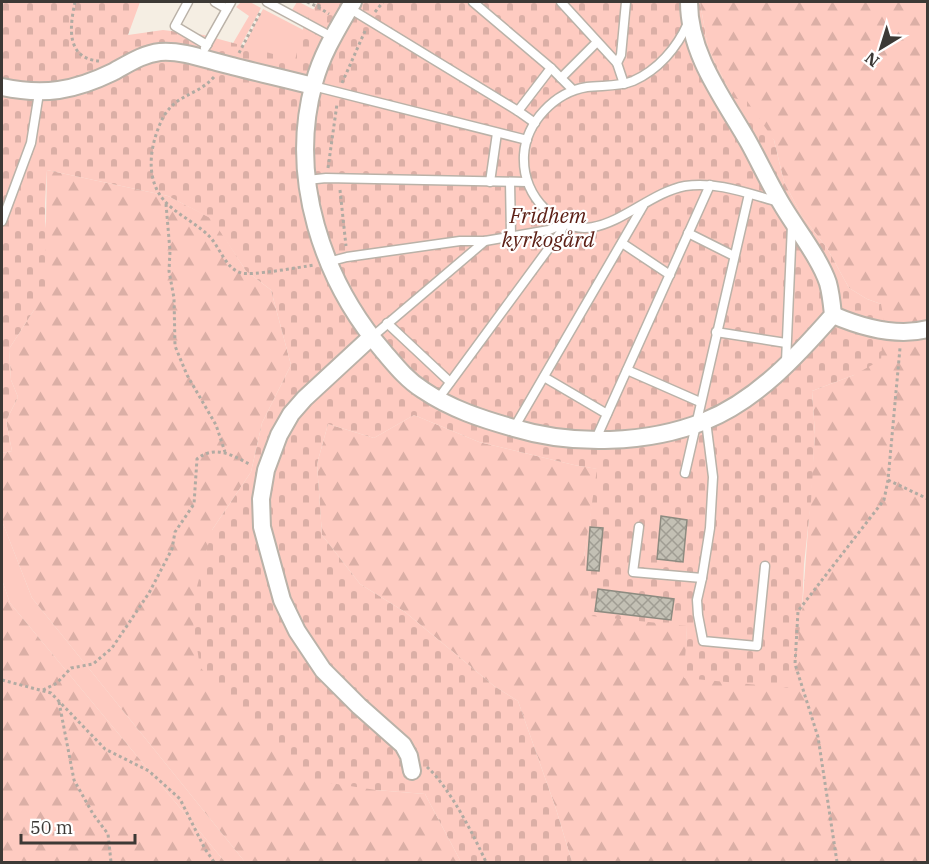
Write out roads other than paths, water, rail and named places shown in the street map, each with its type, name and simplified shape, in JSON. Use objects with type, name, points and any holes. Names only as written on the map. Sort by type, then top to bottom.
[{"type":"street","points":[[689,2],[689,21],[713,84],[827,281],[833,315]]},
{"type":"street","points":[[351,5],[332,37],[313,86],[307,125],[307,180],[316,228],[341,289],[371,337],[407,378],[438,399],[473,416],[542,436],[605,441],[669,432],[700,422],[747,397],[786,366],[833,315]]},
{"type":"street","points":[[2,87],[39,93],[84,85],[128,63],[155,53],[204,51],[232,66],[313,86]]},
{"type":"street","points":[[833,315],[868,327],[917,332],[927,329]]},
{"type":"street","points":[[371,337],[312,391],[291,414],[279,435],[266,470],[261,499],[262,527],[274,575],[290,618],[316,663],[358,706],[400,741],[411,763]]},
{"type":"lane","points":[[188,2],[175,26],[204,51],[229,5],[215,2]]},
{"type":"lane","points":[[267,2],[332,37]]},
{"type":"lane","points":[[473,2],[551,68],[573,90]]},
{"type":"lane","points":[[561,2],[617,63],[624,84]]},
{"type":"lane","points":[[617,63],[621,55],[626,2]]},
{"type":"lane","points":[[351,5],[535,123]]},
{"type":"lane","points":[[689,21],[683,34],[665,58],[648,73],[624,84],[573,90],[557,98],[535,123],[527,140],[523,165],[528,182],[539,203],[548,212],[565,223],[579,227],[595,227],[615,221],[666,192],[686,186],[710,185],[780,202]]},
{"type":"lane","points":[[561,78],[596,42]]},
{"type":"lane","points":[[518,111],[551,68]]},
{"type":"lane","points":[[313,86],[527,140]]},
{"type":"lane","points":[[2,221],[31,143],[39,93]]},
{"type":"lane","points":[[490,182],[496,133]]},
{"type":"lane","points":[[307,180],[528,182]]},
{"type":"lane","points":[[510,182],[511,236]]},
{"type":"lane","points":[[595,441],[710,185]]},
{"type":"lane","points":[[749,194],[700,402],[700,422],[713,477],[710,528],[697,600],[703,641],[757,646],[765,566]]},
{"type":"lane","points":[[514,428],[644,203]]},
{"type":"lane","points":[[786,366],[792,222]]},
{"type":"lane","points":[[328,262],[347,257],[460,241],[485,241],[549,230],[565,223]]},
{"type":"lane","points":[[438,399],[565,223]]},
{"type":"lane","points":[[688,233],[734,256]]},
{"type":"lane","points":[[371,337],[485,241]]},
{"type":"lane","points":[[622,243],[670,275]]},
{"type":"lane","points":[[387,323],[450,382]]},
{"type":"lane","points":[[716,332],[786,343]]},
{"type":"lane","points":[[627,370],[700,402]]},
{"type":"lane","points":[[544,377],[607,414]]},
{"type":"lane","points":[[686,473],[700,422]]},
{"type":"lane","points":[[639,527],[633,572],[702,579]]},
{"type":"park label","name":"Fridhem kyrkogård","points":[[548,227]]}]
